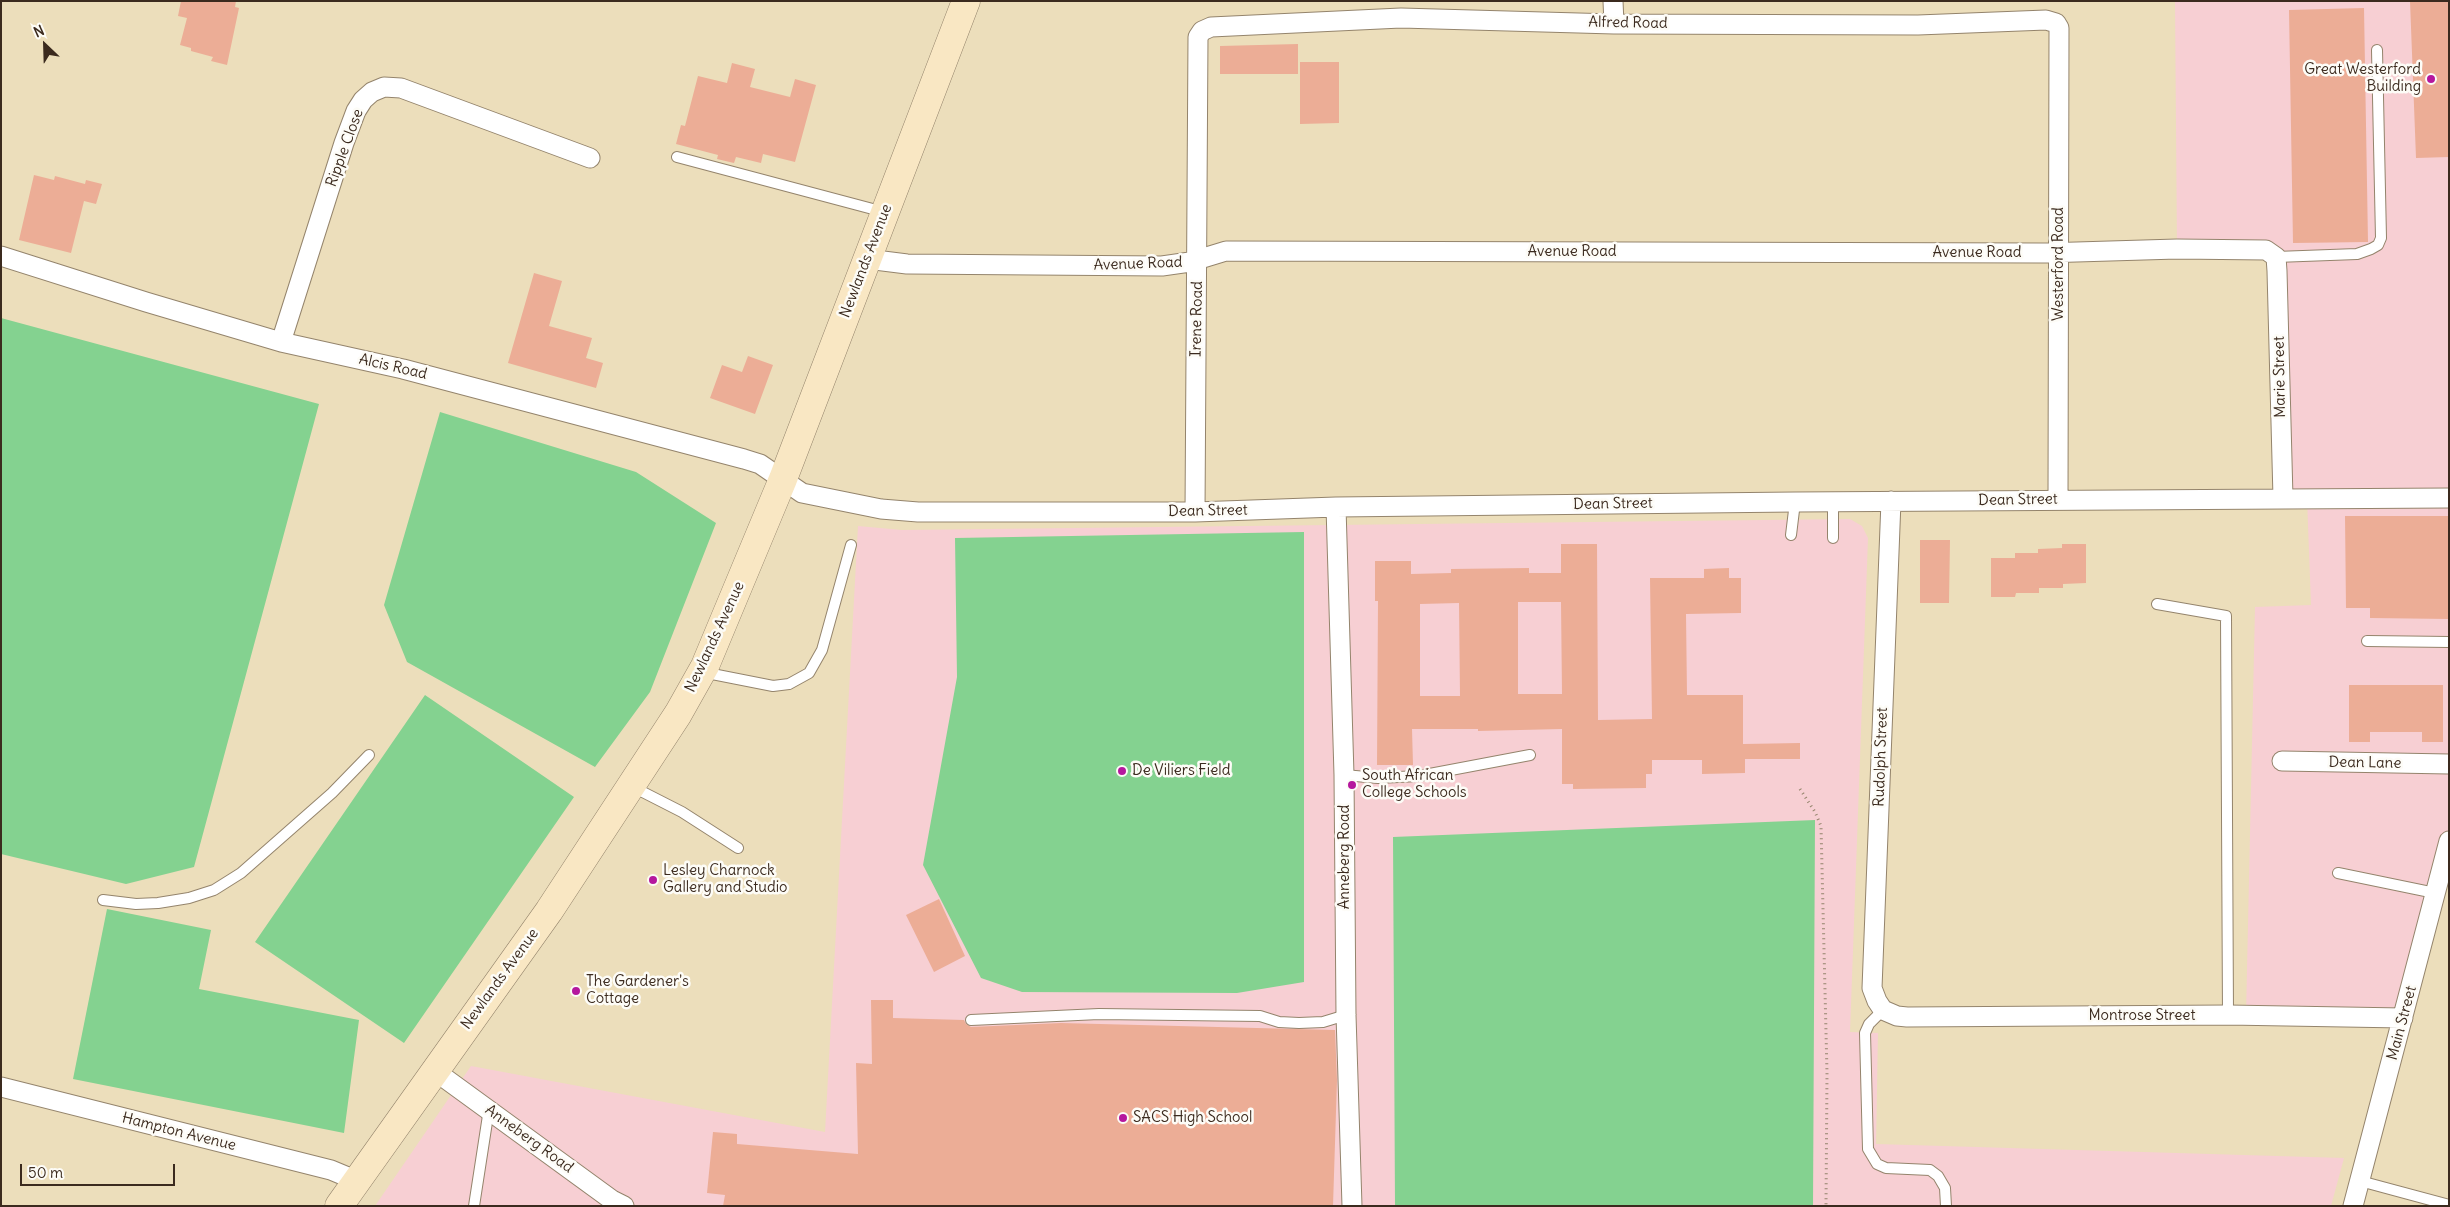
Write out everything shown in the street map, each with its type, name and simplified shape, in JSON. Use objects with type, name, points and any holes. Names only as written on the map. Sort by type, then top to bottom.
[{"type":"main road","name":"Newlands Avenue","points":[[339,1206],[549,911],[678,714],[701,672],[783,479],[966,1]]},
{"type":"street","points":[[1613,1],[1614,24]]},
{"type":"street","name":"Alfred Road","points":[[1198,37],[1202,31],[1212,27],[1401,18],[1614,24],[1918,25],[2046,20],[2056,23],[2059,28]]},
{"type":"street","name":"Westerford Road","points":[[2058,499],[2059,28]]},
{"type":"street","name":"Irene Road","points":[[1195,512],[1198,37]]},
{"type":"street","name":"Ripple Close","points":[[281,342],[344,143],[363,100],[372,92],[384,87],[401,88],[590,158]]},
{"type":"street","name":"Avenue Road","points":[[867,259],[907,264],[1162,266],[1198,260],[1226,251],[2060,252],[2257,249],[2270,252],[2276,257]]},
{"type":"street","name":"Alcis Road","points":[[1,256],[281,342],[412,371],[744,459],[760,464],[783,479]]},
{"type":"street","name":"Marie Street","points":[[2276,257],[2283,498]]},
{"type":"street","name":"Dean Street","points":[[783,479],[802,493],[810,496],[900,511],[1195,512],[1336,507],[2058,499],[2449,498]]},
{"type":"street","name":"Rudolph Street","points":[[1883,1010],[1872,988],[1891,501]]},
{"type":"street","name":"Anneberg Road","points":[[1336,507],[1344,775],[1346,1015],[1352,1206]]},
{"type":"street","name":"Dean Lane","points":[[2282,761],[2449,764]]},
{"type":"street","name":"Main Street","points":[[2354,1206],[2449,841]]},
{"type":"street","name":"Montrose Street","points":[[1883,1010],[1897,1016],[1907,1017],[2228,1015],[2404,1018]]},
{"type":"street","name":"Anneberg Road","points":[[435,1070],[614,1204]]},
{"type":"street","name":"Hampton Avenue","points":[[1,1087],[331,1170],[356,1180]]},
{"type":"lane","points":[[2276,257],[2357,254],[2378,245],[2380,238],[2377,50]]},
{"type":"lane","points":[[677,157],[885,213]]},
{"type":"lane","points":[[1791,535],[1795,502]]},
{"type":"lane","points":[[1833,502],[1833,538]]},
{"type":"lane","points":[[701,672],[773,686],[789,684],[809,673],[822,650],[851,545]]},
{"type":"lane","points":[[2157,604],[2226,616],[2228,1015]]},
{"type":"lane","points":[[2367,641],[2449,642]]},
{"type":"lane","points":[[103,900],[136,904],[158,903],[189,898],[214,890],[241,873],[256,860],[332,793],[369,755]]},
{"type":"lane","points":[[1344,775],[1378,778],[1419,776],[1530,755]]},
{"type":"lane","points":[[630,786],[682,812],[738,848]]},
{"type":"lane","points":[[2338,873],[2435,893]]},
{"type":"lane","points":[[1883,1010],[1869,1024],[1865,1033],[1868,1149],[1878,1164],[1886,1168],[1930,1170],[1938,1176],[1944,1188],[1946,1206]]},
{"type":"lane","points":[[972,1020],[1099,1014],[1260,1016],[1279,1022],[1299,1023],[1323,1022],[1346,1015]]},
{"type":"lane","points":[[474,1206],[489,1109]]},
{"type":"lane","points":[[2360,1181],[2449,1205]]},
{"type":"path","points":[[1800,789],[1815,812],[1821,826],[1826,1073],[1826,1206]]},
{"type":"shaded area","points":[[2175,1],[2449,1],[2449,841],[2403,1018],[2246,1015],[2255,607],[2311,605],[2307,498],[2283,498],[2276,257],[2177,249]]},
{"type":"shaded area","name":"South African College Schools","points":[[1850,519],[1862,526],[1868,538],[1850,1032],[1878,1033],[1876,1144],[2344,1158],[2331,1206],[375,1206],[471,1066],[825,1132],[858,526],[902,530]]},
{"type":"green space","points":[[1,318],[319,404],[194,867],[126,884],[1,854]]},
{"type":"green space","points":[[440,412],[636,472],[716,523],[650,692],[595,767],[407,662],[384,605]]},
{"type":"green space","name":"De Viliers Field","points":[[1304,532],[1304,982],[1237,993],[1022,992],[981,978],[923,865],[957,677],[955,538]]},
{"type":"green space","points":[[425,695],[574,797],[404,1043],[255,942]]},
{"type":"green space","points":[[1815,820],[1813,1206],[1395,1206],[1393,837]]},
{"type":"green space","points":[[107,909],[211,930],[199,989],[359,1020],[344,1133],[73,1079]]},
{"type":"building","points":[[181,1],[236,1],[235,7],[239,8],[227,65],[211,61],[213,57],[191,51],[191,48],[180,45],[187,18],[178,16]]},
{"type":"building","name":"Great Westerford Building","points":[[2410,1],[2449,1],[2449,157],[2416,158]]},
{"type":"building","points":[[2364,8],[2368,242],[2293,243],[2289,10]]},
{"type":"building","points":[[1298,44],[1298,74],[1220,74],[1220,46]]},
{"type":"building","points":[[1300,62],[1339,62],[1339,123],[1300,124]]},
{"type":"building","points":[[732,63],[755,69],[750,87],[790,97],[795,79],[816,85],[795,162],[763,154],[761,163],[736,157],[734,163],[717,159],[718,155],[676,144],[681,125],[685,126],[698,76],[727,83]]},
{"type":"building","points":[[34,175],[54,180],[55,176],[85,184],[86,180],[102,184],[96,204],[84,201],[71,253],[19,240]]},
{"type":"building","points":[[534,273],[562,281],[549,326],[592,338],[586,358],[603,363],[596,388],[508,363]]},
{"type":"building","points":[[748,356],[773,365],[755,414],[710,398],[722,365],[742,372]]},
{"type":"building","points":[[2345,516],[2449,516],[2449,619],[2370,618],[2370,608],[2346,608]]},
{"type":"building","points":[[1920,540],[1950,540],[1949,603],[1920,603]]},
{"type":"building","points":[[1561,544],[1597,544],[1598,720],[1652,719],[1650,578],[1704,578],[1704,569],[1729,568],[1729,578],[1741,578],[1741,613],[1686,614],[1687,695],[1743,695],[1743,744],[1800,743],[1800,759],[1745,759],[1745,773],[1702,774],[1702,760],[1652,760],[1652,774],[1646,774],[1646,788],[1573,789],[1573,784],[1562,784],[1562,729],[1478,731],[1478,729],[1412,729],[1413,765],[1377,765],[1378,601],[1375,601],[1375,561],[1411,561],[1411,574],[1451,573],[1451,569],[1529,568],[1529,573],[1561,573]],"holes":[[[1518,602],[1561,602],[1562,694],[1518,694]],[[1459,603],[1460,696],[1420,696],[1420,604]]]},
{"type":"building","points":[[2062,544],[2086,544],[2086,583],[2063,584],[2063,588],[2039,588],[2039,593],[2016,593],[2015,597],[1991,597],[1991,558],[2015,558],[2015,553],[2038,553],[2038,549],[2062,548]]},
{"type":"building","points":[[2349,685],[2443,685],[2443,742],[2422,742],[2422,732],[2370,732],[2370,742],[2349,742]]},
{"type":"building","points":[[939,899],[965,956],[934,972],[906,915]]},
{"type":"building","name":"SACS High School","points":[[871,1000],[893,1000],[893,1018],[964,1020],[971,1027],[1061,1023],[1335,1030],[1337,1080],[1333,1206],[723,1206],[725,1195],[707,1193],[713,1132],[737,1134],[737,1144],[858,1154],[856,1063],[872,1064]]},
{"type":"place","name":"Great Westerford Building","points":[[2431,79]]},
{"type":"place","name":"De Viliers Field","points":[[1122,771]]},
{"type":"place","name":"South African College Schools","points":[[1352,785]]},
{"type":"place","name":"Lesley Charnock Gallery and Studio","points":[[653,880]]},
{"type":"place","name":"The Gardener's Cottage","points":[[576,991]]},
{"type":"place","name":"SACS High School","points":[[1123,1118]]}]
